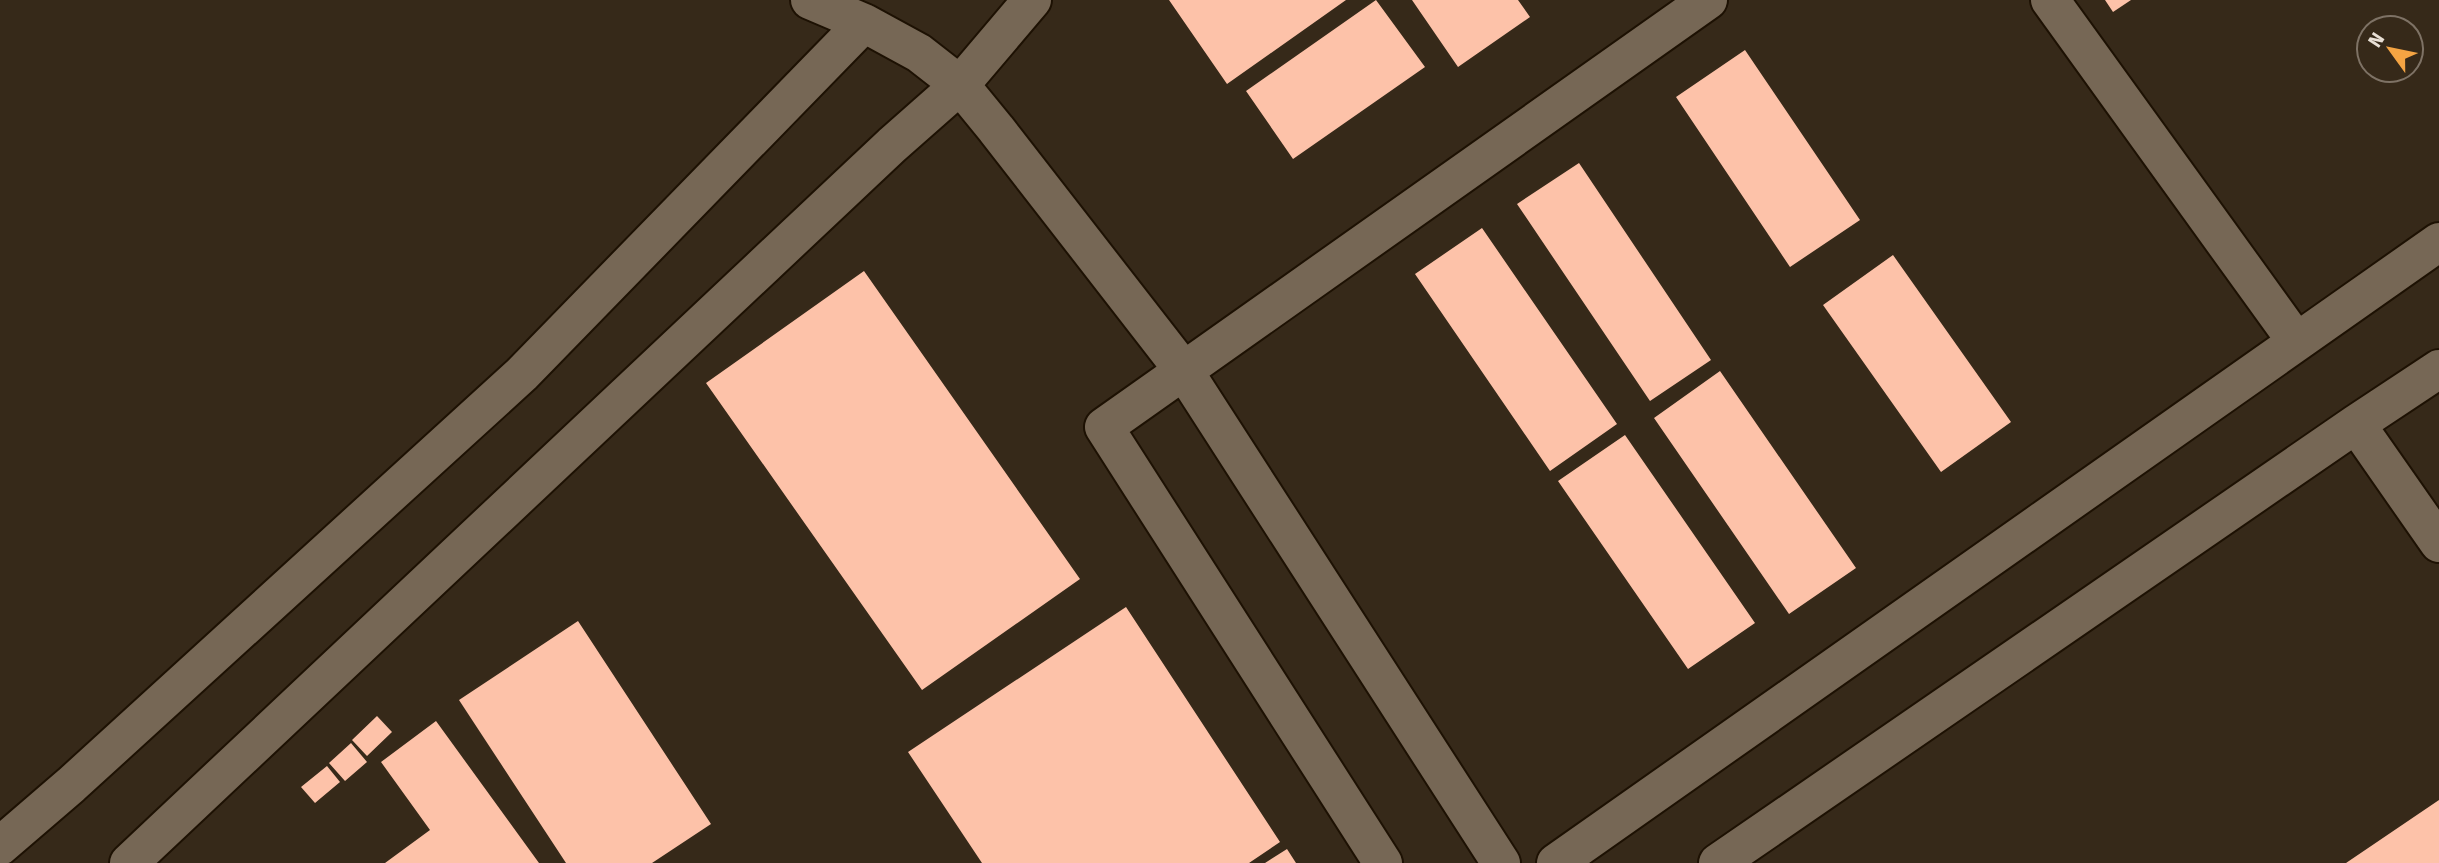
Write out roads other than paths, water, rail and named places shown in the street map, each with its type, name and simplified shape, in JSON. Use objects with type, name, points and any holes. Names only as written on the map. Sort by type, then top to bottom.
[{"type":"street","points":[[810,0],[864,23],[919,52],[960,85],[996,129],[1184,371],[1501,863]]},
{"type":"street","points":[[129,863],[892,145],[960,85],[1032,0]]},
{"type":"street","points":[[1383,863],[1104,427],[1708,0]]},
{"type":"street","points":[[2050,0],[2296,341]]},
{"type":"street","points":[[0,846],[522,374],[864,23]]},
{"type":"street","points":[[1556,863],[2439,242]]},
{"type":"street","points":[[1718,863],[2439,369]]},
{"type":"street","points":[[2357,424],[2439,542]]}]
